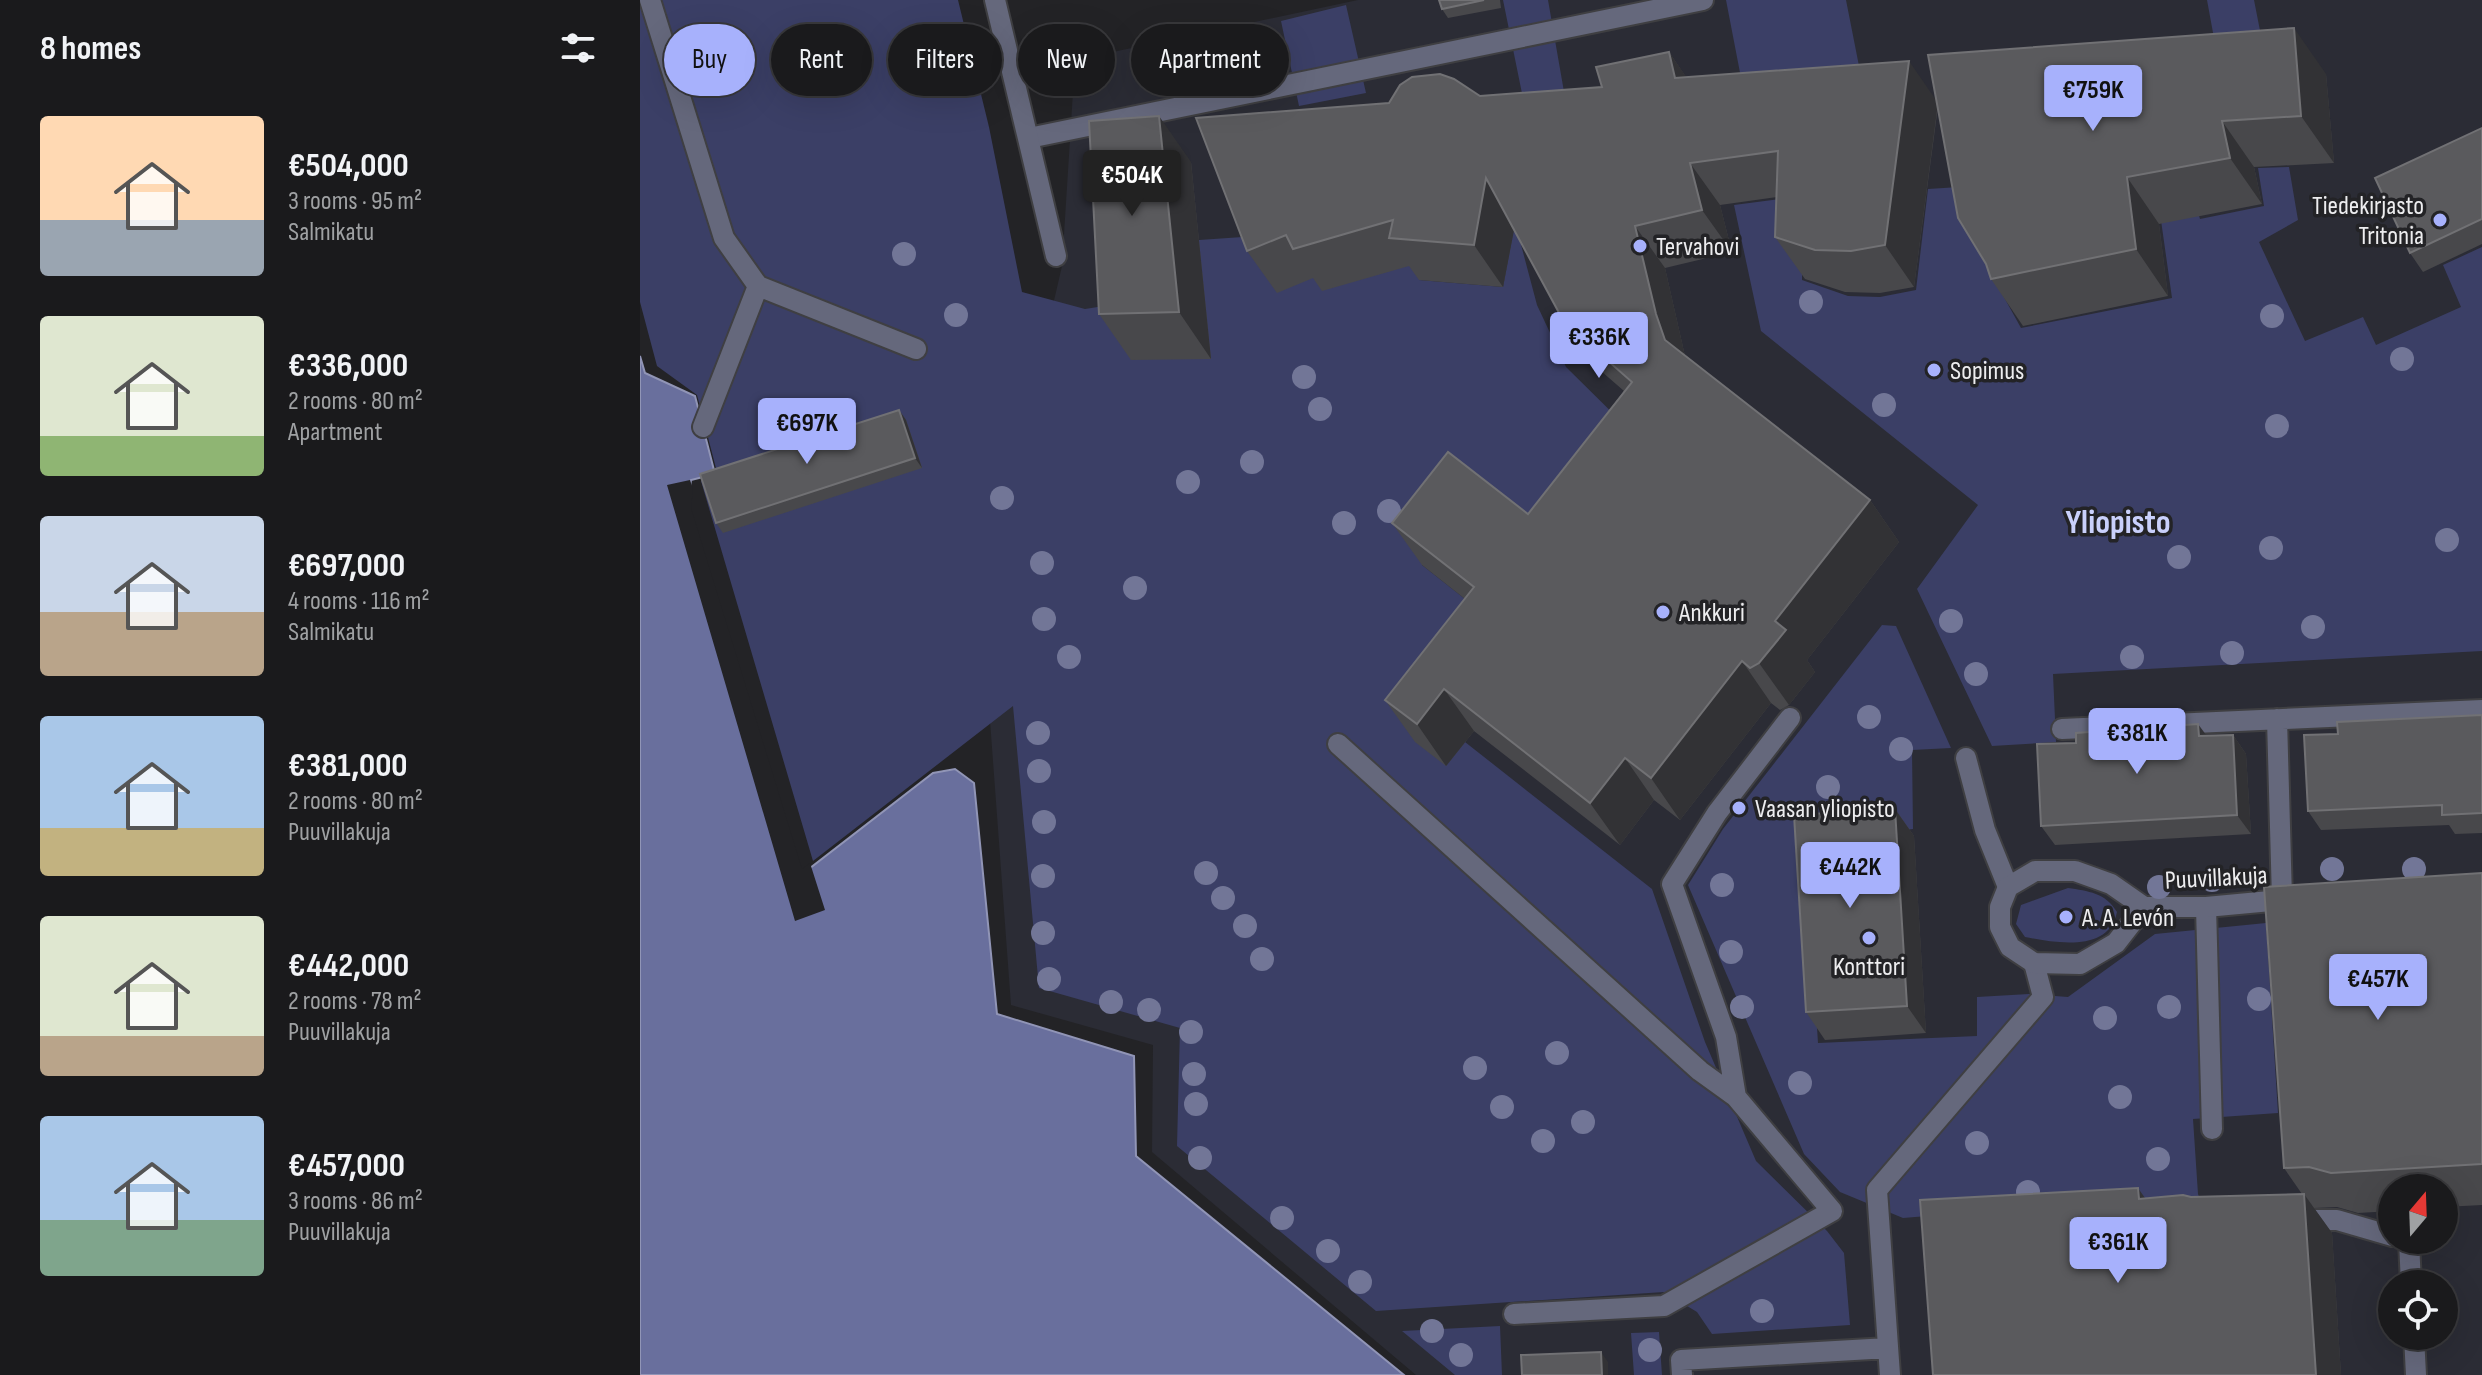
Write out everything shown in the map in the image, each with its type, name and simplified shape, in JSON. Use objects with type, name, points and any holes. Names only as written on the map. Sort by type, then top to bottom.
[{"type":"street","points":[[650,0],[724,238],[758,286],[916,349]]},
{"type":"street","points":[[995,0],[1056,256]]},
{"type":"street","points":[[1029,138],[1703,0]]},
{"type":"street","points":[[703,427],[758,286]]},
{"type":"street","points":[[2062,729],[2482,710]]},
{"type":"street","points":[[1736,1097],[1726,1037],[1672,884],[1717,813],[1790,718]]},
{"type":"street","points":[[2277,719],[2282,899]]},
{"type":"street","points":[[1338,744],[1700,1071],[1736,1097],[1832,1211],[1664,1306],[1514,1314]]},
{"type":"street","points":[[1890,1375],[1877,1190],[2043,997],[2034,963],[2010,947],[2000,927],[2000,907],[2008,887],[1985,830],[1966,758]]},
{"type":"street","name":"Puuvillakuja","points":[[2008,887],[2035,871],[2075,871],[2111,884],[2144,907],[2206,907],[2313,897]]},
{"type":"street","name":"Puuvillakuja","points":[[2034,963],[2080,964],[2116,943],[2144,907]]},
{"type":"street","points":[[2206,907],[2212,1129]]},
{"type":"street","points":[[2270,1221],[2337,1220],[2378,1232]]},
{"type":"street","points":[[1682,1375],[1681,1360],[1888,1348]]},
{"type":"street","points":[[2415,1350],[2416,1375]]},
{"type":"shaded area","points":[[640,0],[958,0],[964,24],[888,24],[888,96],[981,96],[1022,292],[1085,309],[1123,303],[1199,240],[1429,224],[1419,280],[1503,287],[1515,222],[1537,305],[1566,367],[1645,445],[1557,556],[1422,565],[1503,629],[1446,766],[1465,742],[1652,889],[1705,1042],[1756,1161],[1827,1231],[1844,1253],[1850,1325],[1712,1334],[1697,1312],[1664,1292],[1376,1311],[1177,1146],[1180,1028],[1039,988],[1013,706],[813,861],[701,481],[718,476],[697,395],[657,366],[640,302]]},
{"type":"shaded area","name":"Vaasan yliopisto","points":[[1358,0],[2482,0],[2482,1375],[1416,1375],[1152,1152],[1153,1045],[1011,1005],[982,612],[1062,266],[1073,96],[1115,96],[1115,52],[1131,48],[1131,96],[1289,96],[1289,24],[1245,24]]},
{"type":"shaded area","points":[[1503,0],[1548,0],[1567,109],[1527,118]]},
{"type":"shaded area","points":[[1726,0],[1846,0],[1859,66],[1742,83]]},
{"type":"shaded area","points":[[2207,0],[2254,0],[2264,51],[2218,60]]},
{"type":"shaded area","points":[[1346,5],[1366,93],[1299,106],[1289,59],[1289,24],[1282,24],[1281,21]]},
{"type":"shaded area","points":[[2289,167],[2298,220],[2259,242],[2305,341],[2363,317],[2376,345],[2461,307],[2443,265],[2482,247],[2482,651],[2053,674],[2056,742],[1992,746],[1917,589],[1978,505],[1761,331],[1734,205],[1803,196],[1802,280],[1848,296],[1880,297],[1916,290],[1928,189],[1990,185],[1989,270],[2021,328],[2172,298],[2155,178],[2186,173],[2200,219],[2264,206],[2258,168]]},
{"type":"shaded area","points":[[640,356],[645,373],[695,396],[715,474],[691,480],[687,508],[801,875],[933,773],[955,769],[974,783],[997,1014],[1134,1056],[1136,1156],[1404,1375],[640,1375]]},
{"type":"shaded area","points":[[1882,625],[1896,626],[1951,748],[1912,750],[1913,829],[1805,841],[1818,1043],[1977,1036],[1977,997],[2029,994],[2068,997],[2155,934],[2266,923],[2278,1113],[2193,1119],[2198,1194],[2210,1228],[2182,1375],[2171,1196],[1903,1218],[1840,1192],[1804,1154],[1688,885],[1723,829]]},
{"type":"shaded area","points":[[2068,888],[2089,892],[2108,901],[2117,912],[2112,925],[2092,940],[2079,942],[2025,937],[2016,924],[2021,905]]},
{"type":"shaded area","points":[[1500,1326],[1502,1375],[1455,1375],[1402,1331]]},
{"type":"shaded area","points":[[1659,1332],[1662,1375],[1634,1375],[1631,1333]]},
{"type":"pier","points":[[690,480],[693,489],[691,508],[802,869],[810,863],[825,910],[795,921],[667,485]]},
{"type":"building","points":[[1439,0],[1484,0],[1442,9]]},
{"type":"building","points":[[2294,28],[2301,116],[2222,121],[2230,158],[2127,177],[2136,249],[1991,279],[1986,264],[1958,218],[1928,55]]},
{"type":"building","points":[[1669,52],[1675,78],[1909,61],[1885,245],[1851,251],[1815,250],[1775,237],[1778,151],[1690,163],[1702,210],[1635,226],[1665,340],[1870,500],[1775,621],[1786,630],[1759,663],[1750,668],[1742,661],[1651,778],[1625,758],[1590,803],[1444,689],[1417,724],[1385,700],[1474,587],[1392,523],[1448,452],[1528,514],[1632,382],[1564,322],[1486,178],[1474,245],[1389,238],[1393,220],[1293,249],[1286,235],[1247,251],[1196,118],[1389,103],[1400,85],[1412,77],[1440,74],[1480,96],[1602,87],[1596,67]]},
{"type":"building","points":[[1159,116],[1179,312],[1099,314],[1089,121]]},
{"type":"building","name":"Tiedekirjasto Tritonia","points":[[2482,128],[2482,219],[2410,253],[2375,178]]},
{"type":"building","points":[[899,410],[915,458],[716,523],[700,474]]},
{"type":"building","points":[[2482,715],[2482,813],[2442,815],[2442,805],[2308,811],[2304,735],[2338,734],[2337,722]]},
{"type":"building","points":[[2198,724],[2199,736],[2233,735],[2237,815],[2041,826],[2037,744],[2076,743],[2076,733]]},
{"type":"building","name":"Konttori","points":[[1895,809],[1907,1006],[1806,1012],[1794,815]]},
{"type":"building","points":[[2482,873],[2482,1164],[2331,1173],[2309,1167],[2284,1168],[2264,887]]},
{"type":"building","points":[[2138,1188],[2139,1199],[2183,1195],[2304,1194],[2316,1375],[1933,1375],[1920,1200]]},
{"type":"building","points":[[1601,1352],[1602,1375],[1522,1375],[1521,1355]]},
{"type":"place","name":"Tiedekirjasto Tritonia","points":[[2440,220]]},
{"type":"place","name":"Tervahovi","points":[[1640,246]]},
{"type":"place","name":"Sopimus","points":[[1934,370]]},
{"type":"place","name":"Ankkuri","points":[[1663,612]]},
{"type":"place","name":"Vaasan yliopisto","points":[[1739,808]]},
{"type":"place","name":"A. A. Levón","points":[[2066,917]]},
{"type":"place","name":"Konttori","points":[[1869,938]]},
{"type":"district","name":"Yliopisto","points":[[2118,521]]}]
